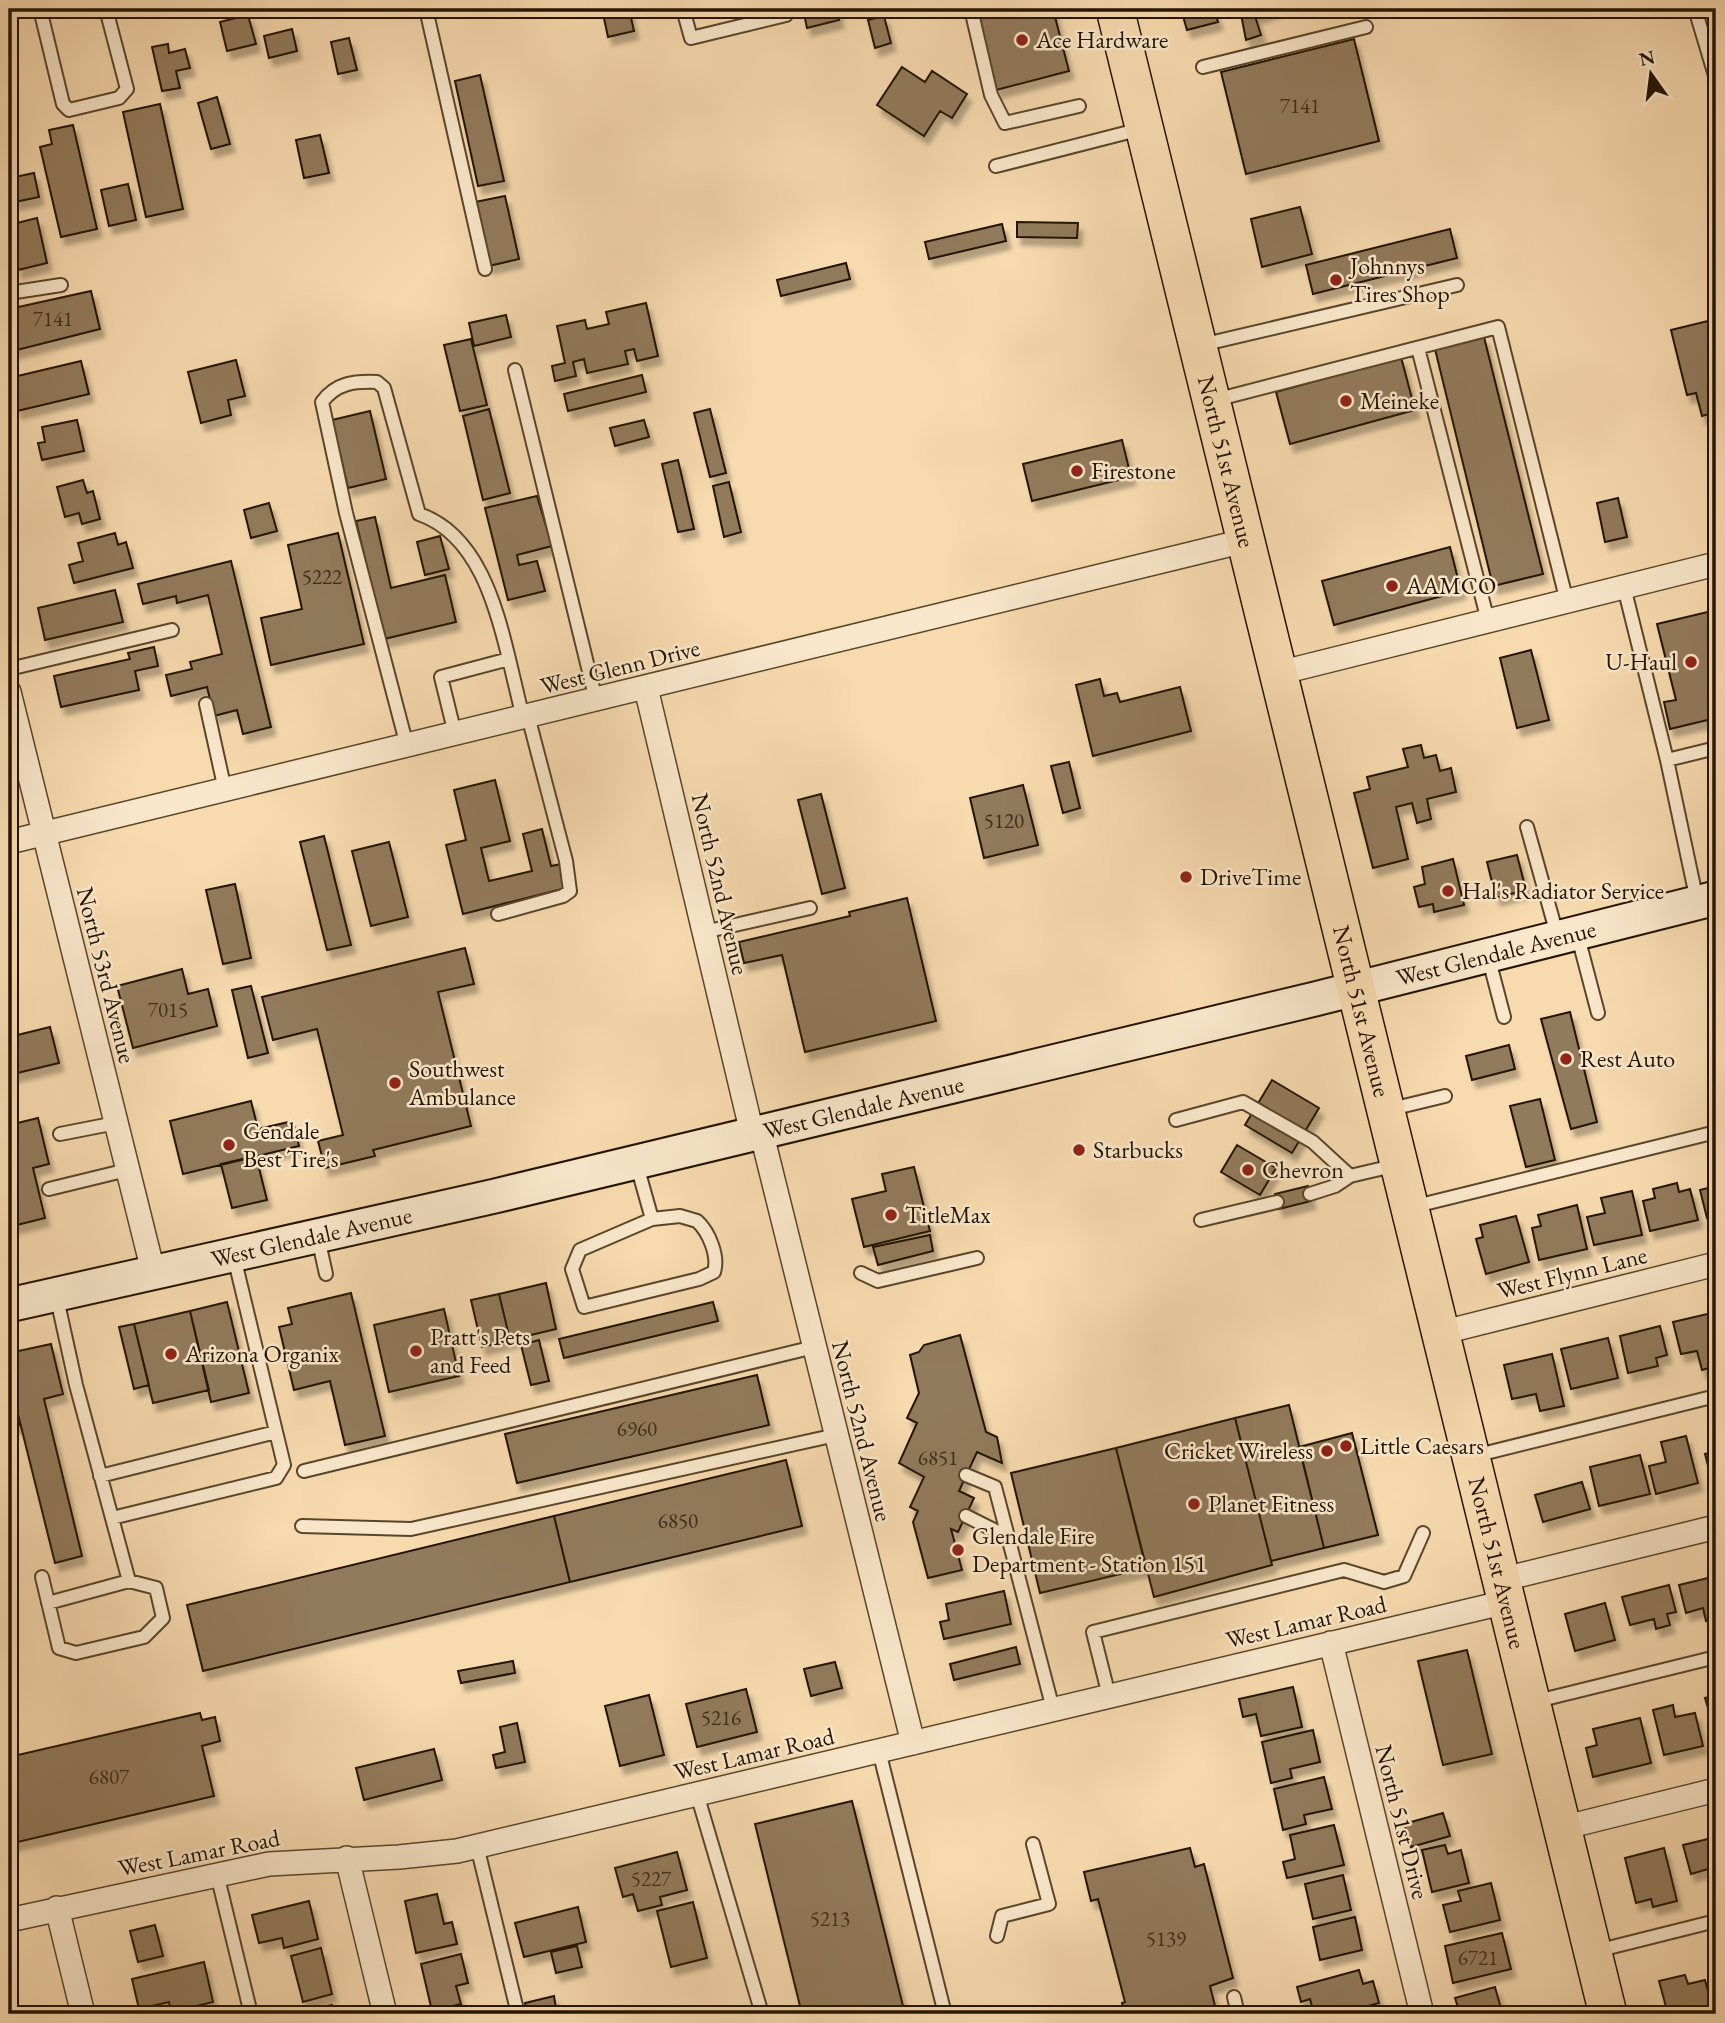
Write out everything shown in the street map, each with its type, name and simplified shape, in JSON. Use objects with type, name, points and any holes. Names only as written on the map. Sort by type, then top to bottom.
[{"type":"main road","name":"North 51st Avenue","points":[[1115,9],[1608,2014]]},
{"type":"main road","name":"West Glendale Avenue","points":[[9,1304],[636,1161],[1354,989],[1707,900]]},
{"type":"street","name":"West Glenn Drive","points":[[9,842],[1244,541]]},
{"type":"street","points":[[1279,673],[1716,564]]},
{"type":"street","name":"North 52nd Avenue","points":[[646,688],[704,932],[814,1346],[912,1743]]},
{"type":"street","name":"North 53rd Avenue","points":[[9,692],[152,1271]]},
{"type":"street","name":"West Flynn Lane","points":[[1440,1333],[1716,1264]]},
{"type":"street","name":"West Lamar Road","points":[[9,1920],[269,1864],[399,1857],[477,1846],[1331,1643],[1716,1527]]},
{"type":"street","name":"North 51st Drive","points":[[1331,1643],[1422,2014]]},
{"type":"street","points":[[1562,1828],[1716,1790]]},
{"type":"street","points":[[347,1858],[385,2014]]},
{"type":"street","points":[[57,1908],[83,2014]]},
{"type":"lane","points":[[40,9],[63,104],[69,110],[120,99],[127,89],[106,9]]},
{"type":"lane","points":[[426,9],[485,269]]},
{"type":"lane","points":[[683,9],[691,38],[786,15]]},
{"type":"lane","points":[[971,9],[991,95],[1005,123],[1079,106]]},
{"type":"lane","points":[[1695,9],[1716,79]]},
{"type":"lane","points":[[1203,67],[1366,27]]},
{"type":"lane","points":[[996,166],[1143,129]]},
{"type":"lane","points":[[9,293],[61,285]]},
{"type":"lane","points":[[1197,346],[1457,285]]},
{"type":"lane","points":[[1211,401],[1498,327],[1567,601]]},
{"type":"lane","points":[[1418,348],[1488,621]]},
{"type":"lane","points":[[515,370],[596,700]]},
{"type":"lane","points":[[407,746],[346,513],[322,402],[332,388],[359,381],[377,382],[384,388],[419,514],[438,520],[468,553],[496,604],[566,861],[570,891],[563,896],[498,914]]},
{"type":"lane","points":[[1624,587],[1667,761],[1707,900]]},
{"type":"lane","points":[[9,669],[172,630]]},
{"type":"lane","points":[[455,734],[441,677],[509,659]]},
{"type":"lane","points":[[206,704],[225,790]]},
{"type":"lane","points":[[1667,761],[1716,748]]},
{"type":"lane","points":[[1527,827],[1598,1013]]},
{"type":"lane","points":[[704,932],[810,908]]},
{"type":"lane","points":[[1488,956],[1504,1017]]},
{"type":"lane","points":[[1384,1111],[1445,1096]]},
{"type":"lane","points":[[1176,1120],[1243,1102],[1312,1142],[1350,1176]]},
{"type":"lane","points":[[61,1134],[116,1123]]},
{"type":"lane","points":[[1409,1208],[1716,1132]]},
{"type":"lane","points":[[636,1161],[652,1219]]},
{"type":"lane","points":[[1310,1194],[1335,1186],[1350,1176],[1398,1165]]},
{"type":"lane","points":[[49,1189],[127,1170]]},
{"type":"lane","points":[[1201,1220],[1277,1202]]},
{"type":"lane","points":[[680,1216],[698,1221],[712,1247],[716,1264],[714,1272],[699,1279],[584,1307],[572,1269],[580,1250],[652,1219],[680,1216]]},
{"type":"lane","points":[[317,1234],[326,1274]]},
{"type":"lane","points":[[112,1518],[276,1478],[284,1465],[233,1254]]},
{"type":"lane","points":[[861,1273],[878,1281],[977,1258]]},
{"type":"lane","points":[[56,1294],[100,1476],[129,1581]]},
{"type":"lane","points":[[304,1471],[814,1346]]},
{"type":"lane","points":[[1470,1457],[1716,1396]]},
{"type":"lane","points":[[100,1476],[276,1432]]},
{"type":"lane","points":[[302,1526],[411,1529],[836,1435]]},
{"type":"lane","points":[[966,1475],[995,1488],[1052,1709]]},
{"type":"lane","points":[[966,1516],[1008,1537]]},
{"type":"lane","points":[[1109,1696],[1093,1632],[1344,1570],[1384,1583],[1404,1576],[1423,1533]]},
{"type":"lane","points":[[42,1577],[48,1603],[59,1648],[76,1653],[144,1637],[163,1618],[156,1588],[129,1581],[48,1603]]},
{"type":"lane","points":[[1531,1702],[1716,1657]]},
{"type":"lane","points":[[879,1751],[945,2014]]},
{"type":"lane","points":[[697,1794],[762,2014]]},
{"type":"lane","points":[[997,1936],[1002,1916],[1053,1909],[1033,1844]]},
{"type":"lane","points":[[477,1846],[518,2014]]},
{"type":"lane","points":[[217,1874],[251,2014]]},
{"type":"lane","points":[[1592,1952],[1716,1921]]},
{"type":"lane","points":[[1234,1997],[1238,2014]]},
{"type":"building","points":[[602,9],[629,9],[634,31],[608,37]]},
{"type":"building","points":[[803,9],[837,9],[839,20],[807,28]]},
{"type":"building","name":"Ace Hardware","points":[[975,9],[1053,9],[1069,71],[996,90]]},
{"type":"building","points":[[1181,9],[1214,9],[1218,22],[1187,30]]},
{"type":"building","points":[[1240,9],[1278,9],[1255,16],[1261,35],[1246,40]]},
{"type":"building","points":[[248,15],[256,44],[227,51],[220,22]]},
{"type":"building","points":[[884,16],[891,43],[875,48],[868,20]]},
{"type":"building","points":[[292,29],[297,51],[269,58],[264,36]]},
{"type":"building","points":[[349,38],[357,70],[338,74],[331,42]]},
{"type":"building","points":[[1354,39],[1379,141],[1246,174],[1221,72]]},
{"type":"building","points":[[168,44],[169,53],[185,49],[190,68],[176,71],[180,88],[162,91],[152,47]]},
{"type":"building","points":[[902,67],[925,82],[932,71],[967,94],[952,118],[940,111],[924,136],[877,105]]},
{"type":"building","points":[[480,75],[504,181],[478,186],[455,81]]},
{"type":"building","points":[[217,97],[230,144],[211,149],[198,103]]},
{"type":"building","points":[[160,104],[183,209],[146,217],[123,112]]},
{"type":"building","points":[[73,125],[97,229],[61,237],[40,147],[52,144],[49,130]]},
{"type":"building","points":[[320,135],[329,173],[304,178],[296,140]]},
{"type":"building","points":[[34,173],[39,197],[15,202],[10,178]]},
{"type":"building","points":[[128,184],[136,220],[109,226],[101,190]]},
{"type":"building","points":[[505,196],[519,259],[489,266],[475,202]]},
{"type":"building","points":[[1300,207],[1312,254],[1262,267],[1251,219]]},
{"type":"building","points":[[37,218],[47,263],[18,270],[9,225]]},
{"type":"building","points":[[1017,222],[1078,223],[1077,238],[1017,237]]},
{"type":"building","points":[[1002,224],[1006,241],[929,259],[925,242]]},
{"type":"building","points":[[1450,229],[1457,258],[1313,294],[1306,265]]},
{"type":"building","points":[[846,263],[850,279],[781,296],[777,280]]},
{"type":"building","points":[[91,291],[100,329],[9,352],[9,309]]},
{"type":"building","points":[[646,303],[658,356],[637,361],[634,349],[625,351],[628,364],[587,373],[584,359],[573,362],[576,376],[555,381],[552,366],[565,363],[557,326],[585,320],[587,329],[609,324],[606,312]]},
{"type":"building","points":[[506,315],[511,337],[474,346],[469,323]]},
{"type":"building","points":[[1716,319],[1716,412],[1702,416],[1696,393],[1687,395],[1671,330]]},
{"type":"building","points":[[1484,337],[1543,574],[1493,586],[1435,349]]},
{"type":"building","points":[[471,339],[487,405],[460,411],[444,345]]},
{"type":"building","name":"Meineke","points":[[1401,357],[1415,410],[1290,444],[1276,392]]},
{"type":"building","points":[[236,360],[245,396],[228,400],[231,415],[201,423],[188,372]]},
{"type":"building","points":[[81,361],[89,394],[17,411],[9,378]]},
{"type":"building","points":[[642,375],[646,392],[568,411],[564,394]]},
{"type":"building","points":[[489,409],[510,493],[483,500],[463,416]]},
{"type":"building","points":[[710,409],[726,473],[710,477],[694,413]]},
{"type":"building","points":[[370,411],[386,479],[348,488],[332,420]]},
{"type":"building","points":[[77,420],[84,451],[42,460],[38,443],[45,442],[42,427]]},
{"type":"building","points":[[644,420],[649,437],[615,446],[610,428]]},
{"type":"building","name":"Firestone","points":[[1122,440],[1131,477],[1032,501],[1023,464]]},
{"type":"building","points":[[678,460],[694,529],[678,532],[662,464]]},
{"type":"building","points":[[83,480],[87,493],[93,491],[100,519],[82,524],[79,513],[65,517],[57,487]]},
{"type":"building","points":[[729,482],[741,532],[724,537],[713,486]]},
{"type":"building","points":[[537,496],[552,546],[517,555],[519,565],[537,561],[545,591],[508,600],[485,508]]},
{"type":"building","points":[[1618,498],[1627,537],[1605,542],[1597,503]]},
{"type":"building","points":[[269,503],[277,531],[251,538],[244,510]]},
{"type":"building","points":[[375,517],[391,588],[445,575],[456,622],[384,639],[356,521]]},
{"type":"building","points":[[115,533],[118,545],[126,542],[133,568],[74,583],[69,565],[83,561],[78,543]]},
{"type":"building","points":[[338,533],[364,644],[271,665],[261,618],[302,609],[288,545]]},
{"type":"building","points":[[440,536],[449,569],[425,575],[417,542]]},
{"type":"building","name":"AAMCO","points":[[1450,547],[1461,591],[1334,625],[1322,581]]},
{"type":"building","points":[[231,561],[271,727],[243,734],[237,710],[214,716],[207,687],[171,696],[166,675],[192,669],[190,662],[222,654],[208,595],[177,603],[176,596],[143,604],[138,584]]},
{"type":"building","points":[[115,590],[123,622],[45,640],[38,608]]},
{"type":"building","name":"U-Haul","points":[[1716,610],[1716,718],[1670,729],[1664,702],[1676,700],[1657,624]]},
{"type":"building","points":[[154,647],[158,666],[135,671],[139,690],[61,707],[54,676],[130,659],[128,653]]},
{"type":"building","points":[[1531,650],[1549,720],[1517,728],[1500,658]]},
{"type":"building","points":[[1100,679],[1104,696],[1117,693],[1120,702],[1180,687],[1191,731],[1093,756],[1076,685]]},
{"type":"building","points":[[1421,745],[1424,758],[1436,755],[1440,771],[1451,768],[1456,792],[1427,799],[1431,819],[1417,823],[1412,803],[1396,807],[1408,859],[1373,868],[1354,793],[1370,789],[1367,777],[1408,767],[1403,749]]},
{"type":"building","points":[[1069,762],[1080,808],[1063,813],[1051,766]]},
{"type":"building","points":[[495,780],[510,841],[481,848],[489,881],[532,871],[523,834],[542,829],[551,866],[561,864],[566,888],[463,914],[446,845],[466,840],[454,790]]},
{"type":"building","points":[[1023,785],[1038,845],[984,858],[970,798]]},
{"type":"building","points":[[821,794],[845,888],[822,894],[798,800]]},
{"type":"building","points":[[324,836],[351,945],[327,950],[300,842]]},
{"type":"building","points":[[389,842],[408,917],[371,926],[352,851]]},
{"type":"building","points":[[1517,855],[1526,890],[1496,898],[1487,862]]},
{"type":"building","points":[[1453,859],[1464,905],[1434,912],[1433,904],[1419,907],[1414,887],[1425,884],[1422,867]]},
{"type":"building","points":[[235,884],[251,958],[223,964],[206,890]]},
{"type":"building","points":[[907,898],[936,1021],[805,1052],[782,955],[744,963],[739,942],[850,916],[849,912]]},
{"type":"building","name":"Southwest Ambulance","points":[[465,948],[474,984],[438,992],[471,1126],[373,1150],[375,1156],[325,1168],[318,1141],[343,1135],[317,1029],[273,1040],[262,997]]},
{"type":"building","points":[[182,969],[188,994],[208,989],[217,1026],[133,1048],[117,986]]},
{"type":"building","points":[[251,986],[268,1053],[248,1058],[232,990]]},
{"type":"building","points":[[1570,1012],[1597,1122],[1571,1129],[1541,1019]]},
{"type":"building","points":[[50,1027],[59,1063],[9,1075],[9,1037]]},
{"type":"building","points":[[1509,1045],[1515,1069],[1472,1080],[1466,1056]]},
{"type":"building","points":[[1272,1080],[1319,1108],[1292,1153],[1245,1125]]},
{"type":"building","points":[[1540,1099],[1555,1160],[1526,1167],[1510,1106]]},
{"type":"building","points":[[251,1101],[258,1129],[293,1121],[299,1146],[183,1174],[170,1121]]},
{"type":"building","points":[[38,1118],[49,1164],[33,1168],[45,1218],[9,1227],[9,1125]]},
{"type":"building","name":"Chevron","points":[[1237,1145],[1276,1168],[1260,1195],[1221,1172]]},
{"type":"building","points":[[256,1156],[267,1200],[232,1208],[221,1164]]},
{"type":"building","name":"TitleMax","points":[[914,1167],[930,1231],[864,1247],[852,1199],[886,1191],[882,1174]]},
{"type":"building","points":[[1677,1183],[1679,1192],[1690,1189],[1698,1220],[1650,1231],[1643,1201],[1655,1198],[1653,1189]]},
{"type":"building","points":[[1308,1186],[1311,1201],[1279,1209],[1275,1194]]},
{"type":"building","points":[[1716,1186],[1716,1215],[1707,1218],[1700,1190]]},
{"type":"building","points":[[1632,1191],[1642,1235],[1594,1245],[1587,1217],[1605,1213],[1601,1198]]},
{"type":"building","points":[[1577,1205],[1587,1249],[1539,1260],[1532,1228],[1541,1226],[1538,1215]]},
{"type":"building","points":[[1516,1216],[1529,1262],[1486,1274],[1476,1239],[1483,1237],[1480,1225]]},
{"type":"building","points":[[930,1235],[933,1251],[878,1265],[873,1247]]},
{"type":"building","points":[[546,1283],[556,1329],[510,1340],[499,1294]]},
{"type":"building","points":[[351,1293],[385,1436],[345,1445],[330,1381],[294,1390],[279,1327],[292,1324],[288,1308]]},
{"type":"building","points":[[499,1294],[510,1340],[482,1347],[471,1300]]},
{"type":"building","points":[[227,1302],[249,1393],[211,1402],[190,1311]]},
{"type":"building","points":[[713,1302],[718,1321],[564,1358],[559,1339]]},
{"type":"building","name":"Pratt's Pets and Feed","points":[[444,1309],[459,1376],[389,1392],[374,1325]]},
{"type":"building","name":"Arizona Organix","points":[[190,1311],[209,1390],[153,1403],[134,1324]]},
{"type":"building","points":[[1716,1312],[1716,1366],[1702,1370],[1697,1351],[1681,1354],[1673,1322]]},
{"type":"building","points":[[134,1324],[149,1385],[134,1389],[119,1327]]},
{"type":"building","points":[[1660,1326],[1667,1355],[1656,1358],[1658,1366],[1628,1373],[1620,1336]]},
{"type":"building","name":"Glendale Fire Department - Station 151","points":[[960,1335],[986,1432],[997,1437],[1002,1463],[977,1452],[959,1491],[974,1498],[958,1532],[951,1529],[962,1570],[928,1578],[913,1522],[918,1511],[910,1507],[924,1477],[899,1463],[917,1423],[907,1418],[919,1393],[910,1355],[919,1352],[924,1345]]},
{"type":"building","points":[[1608,1338],[1618,1378],[1571,1389],[1561,1349]]},
{"type":"building","points":[[539,1340],[549,1381],[531,1385],[521,1345]]},
{"type":"building","points":[[51,1344],[63,1394],[44,1399],[82,1556],[55,1563],[9,1378],[9,1353]]},
{"type":"building","points":[[1552,1354],[1564,1406],[1540,1411],[1536,1394],[1512,1399],[1504,1365]]},
{"type":"building","points":[[757,1375],[769,1425],[517,1483],[505,1434]]},
{"type":"building","points":[[9,1378],[20,1424],[9,1427]]},
{"type":"building","points":[[1289,1405],[1324,1548],[1271,1561],[1235,1418]]},
{"type":"building","name":"Planet Fitness","points":[[1235,1418],[1272,1565],[1154,1597],[1116,1448]]},
{"type":"building","points":[[1352,1433],[1378,1535],[1324,1548],[1299,1447]]},
{"type":"building","points":[[1686,1436],[1698,1483],[1656,1494],[1649,1466],[1666,1462],[1661,1442]]},
{"type":"building","points":[[1116,1448],[1146,1568],[1040,1593],[1011,1473]]},
{"type":"building","points":[[1716,1451],[1716,1480],[1712,1481],[1705,1454]]},
{"type":"building","points":[[1640,1455],[1650,1494],[1599,1506],[1590,1467]]},
{"type":"building","points":[[786,1460],[802,1526],[570,1582],[554,1516]]},
{"type":"building","points":[[1582,1482],[1590,1509],[1543,1522],[1535,1495]]},
{"type":"building","points":[[554,1516],[570,1582],[203,1671],[187,1605]]},
{"type":"building","points":[[1716,1576],[1716,1618],[1706,1621],[1703,1608],[1686,1613],[1679,1585]]},
{"type":"building","points":[[1669,1585],[1676,1612],[1667,1614],[1670,1625],[1656,1629],[1654,1619],[1630,1625],[1622,1597]]},
{"type":"building","points":[[1004,1591],[1011,1624],[944,1639],[940,1622],[949,1620],[946,1604]]},
{"type":"building","points":[[1605,1603],[1615,1640],[1575,1651],[1565,1614]]},
{"type":"building","points":[[1016,1647],[1020,1664],[954,1680],[950,1664]]},
{"type":"building","points":[[1467,1650],[1492,1754],[1443,1765],[1418,1661]]},
{"type":"building","points":[[513,1661],[515,1673],[461,1683],[458,1671]]},
{"type":"building","points":[[835,1662],[842,1688],[811,1696],[804,1669]]},
{"type":"building","points":[[1293,1687],[1302,1727],[1261,1736],[1256,1714],[1243,1717],[1239,1699]]},
{"type":"building","points":[[746,1689],[757,1732],[697,1747],[686,1704]]},
{"type":"building","points":[[649,1695],[664,1755],[620,1766],[605,1706]]},
{"type":"building","points":[[1716,1695],[1716,1735],[1705,1698]]},
{"type":"building","points":[[1673,1705],[1675,1717],[1695,1713],[1703,1746],[1664,1755],[1653,1710]]},
{"type":"building","points":[[200,1713],[202,1720],[215,1717],[220,1741],[202,1746],[214,1796],[9,1844],[9,1757]]},
{"type":"building","points":[[1640,1718],[1651,1763],[1593,1777],[1586,1748],[1597,1745],[1593,1729]]},
{"type":"building","points":[[517,1723],[525,1762],[496,1768],[493,1755],[505,1752],[500,1727]]},
{"type":"building","points":[[1313,1730],[1320,1762],[1290,1769],[1292,1778],[1271,1783],[1262,1742]]},
{"type":"building","points":[[434,1749],[442,1780],[364,1800],[356,1768]]},
{"type":"building","points":[[1324,1777],[1332,1809],[1304,1815],[1306,1824],[1283,1830],[1274,1789]]},
{"type":"building","points":[[852,1801],[905,2014],[802,2014],[755,1824]]},
{"type":"building","points":[[1443,1813],[1450,1836],[1411,1847],[1404,1824]]},
{"type":"building","points":[[1334,1825],[1344,1865],[1287,1878],[1283,1862],[1295,1859],[1290,1835]]},
{"type":"building","points":[[1716,1837],[1716,1878],[1710,1880],[1708,1869],[1691,1874],[1683,1845]]},
{"type":"building","points":[[1445,1845],[1448,1854],[1461,1850],[1469,1883],[1432,1892],[1422,1850]]},
{"type":"building","points":[[1190,1848],[1195,1867],[1204,1864],[1233,1978],[1210,1986],[1217,2014],[1151,2014],[1149,2009],[1124,2014],[1122,2003],[1125,2002],[1098,1899],[1091,1901],[1084,1872]]},
{"type":"building","points":[[1664,1848],[1677,1901],[1653,1907],[1651,1899],[1636,1903],[1625,1858]]},
{"type":"building","points":[[677,1852],[687,1890],[660,1897],[662,1905],[638,1911],[633,1894],[623,1897],[615,1868]]},
{"type":"building","points":[[1343,1875],[1351,1910],[1313,1919],[1305,1884]]},
{"type":"building","points":[[1491,1883],[1500,1920],[1450,1932],[1443,1905],[1461,1901],[1458,1891]]},
{"type":"building","points":[[437,1894],[444,1924],[452,1922],[457,1944],[416,1953],[405,1901]]},
{"type":"building","points":[[309,1901],[318,1939],[284,1948],[282,1938],[259,1943],[252,1915]]},
{"type":"building","points":[[693,1902],[707,1958],[671,1967],[657,1911]]},
{"type":"building","points":[[578,1907],[586,1942],[524,1957],[515,1923]]},
{"type":"building","points":[[1355,1917],[1362,1950],[1320,1960],[1313,1927]]},
{"type":"building","points":[[155,1925],[163,1956],[138,1962],[130,1931]]},
{"type":"building","points":[[1502,1933],[1511,1969],[1453,1983],[1445,1946]]},
{"type":"building","points":[[577,1946],[582,1967],[556,1973],[551,1952]]},
{"type":"building","points":[[321,1948],[332,1994],[303,2002],[291,1956]]},
{"type":"building","points":[[461,1954],[468,1983],[456,1986],[461,2004],[432,2011],[421,1964]]},
{"type":"building","points":[[204,1962],[213,2002],[171,2012],[169,2002],[139,2009],[132,1979]]},
{"type":"building","points":[[1359,1970],[1363,1984],[1373,1981],[1379,2003],[1339,2014],[1314,2014],[1310,1999],[1301,2002],[1297,1987]]},
{"type":"building","points":[[1685,1975],[1688,1984],[1705,1980],[1712,2007],[1683,2014],[1668,2014],[1659,1981]]},
{"type":"building","points":[[1495,1987],[1502,2012],[1460,2014],[1455,1998]]},
{"type":"building","points":[[554,1996],[557,2014],[528,2014],[525,2003]]},
{"type":"building","points":[[332,2005],[335,2014],[307,2014],[306,2011]]},
{"type":"place","name":"Ace Hardware","points":[[1022,40]]},
{"type":"place","name":"Johnnys Tires Shop","points":[[1336,280]]},
{"type":"place","name":"Meineke","points":[[1346,401]]},
{"type":"place","name":"Firestone","points":[[1077,471]]},
{"type":"place","name":"AAMCO","points":[[1392,586]]},
{"type":"place","name":"U-Haul","points":[[1691,662]]},
{"type":"place","name":"DriveTime","points":[[1186,877]]},
{"type":"place","name":"Hal's Radiator Service","points":[[1448,891]]},
{"type":"place","name":"Rest Auto","points":[[1566,1059]]},
{"type":"place","name":"Southwest Ambulance","points":[[395,1083]]},
{"type":"place","name":"Gendale Best Tire's","points":[[229,1145]]},
{"type":"place","name":"Starbucks","points":[[1079,1150]]},
{"type":"place","name":"Chevron","points":[[1248,1170]]},
{"type":"place","name":"TitleMax","points":[[891,1215]]},
{"type":"place","name":"Pratt's Pets and Feed","points":[[416,1351]]},
{"type":"place","name":"Arizona Organix","points":[[171,1354]]},
{"type":"place","name":"Little Caesars","points":[[1346,1446]]},
{"type":"place","name":"Cricket Wireless","points":[[1327,1451]]},
{"type":"place","name":"Planet Fitness","points":[[1194,1504]]},
{"type":"place","name":"Glendale Fire Department - Station 151","points":[[958,1550]]}]
